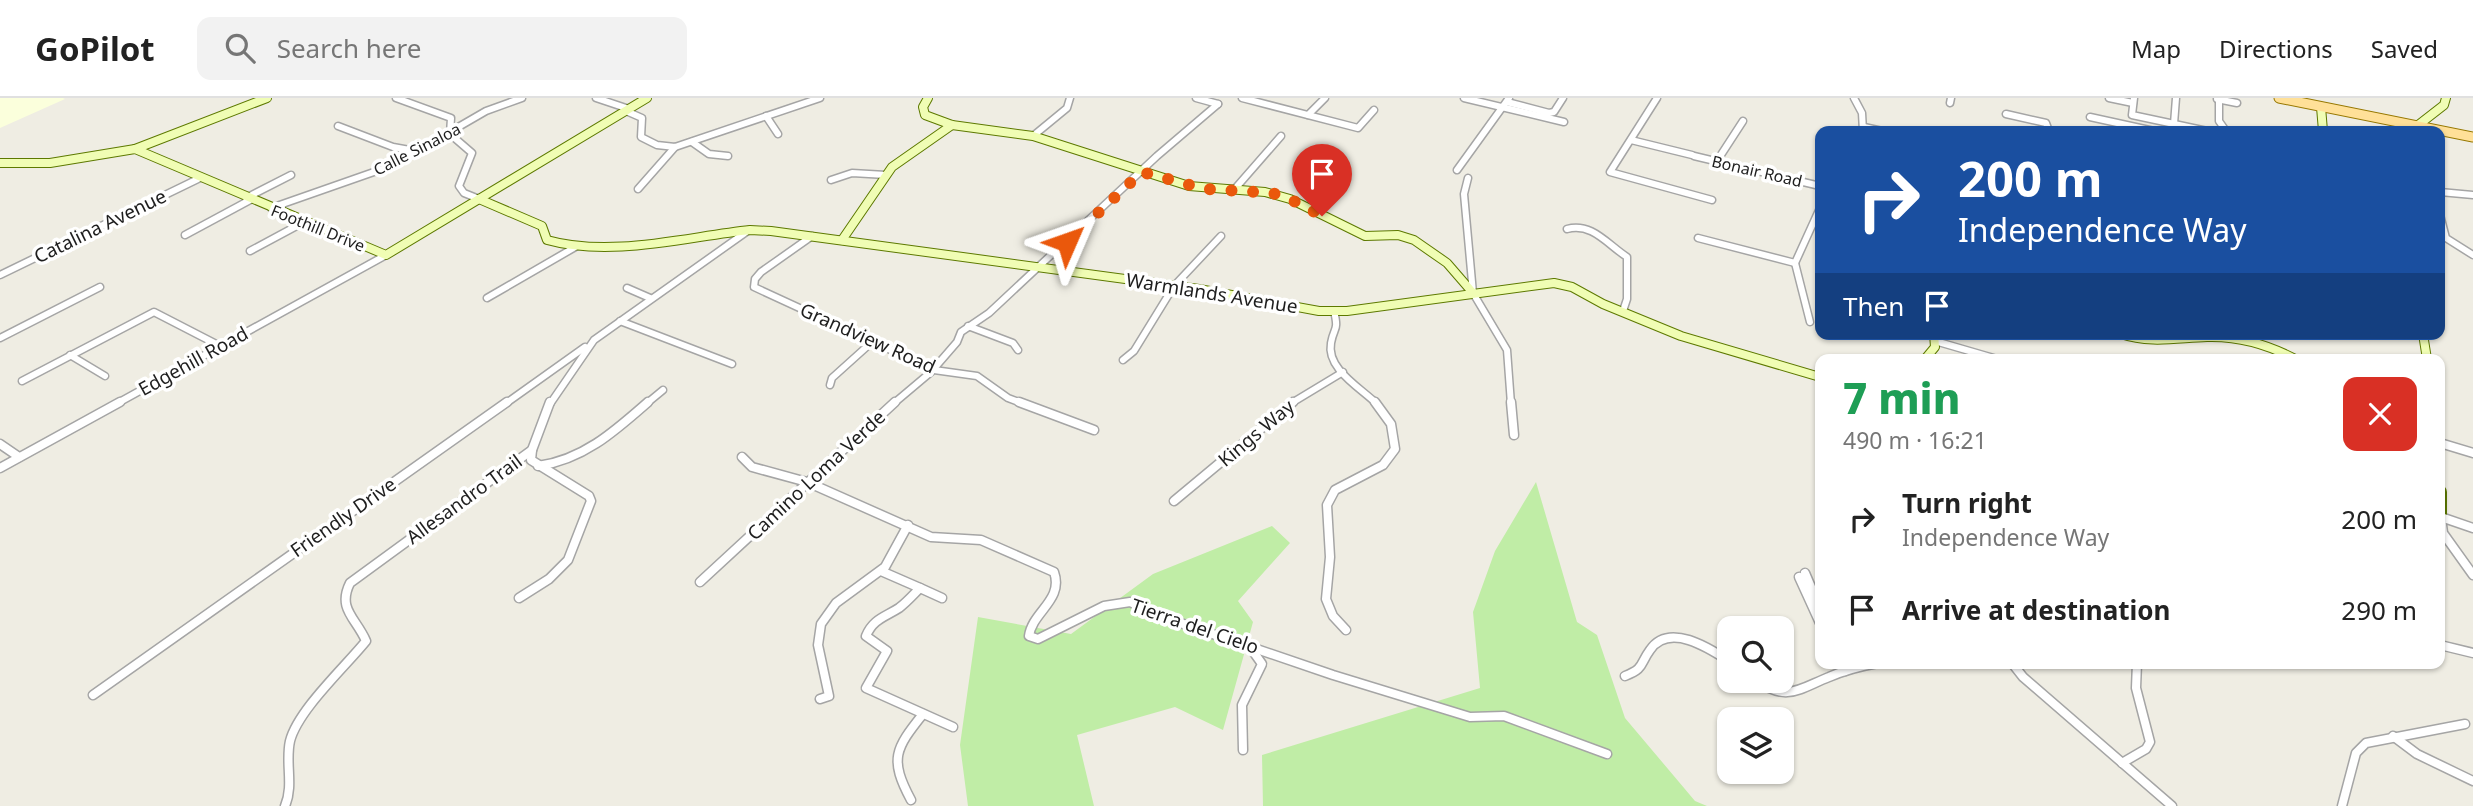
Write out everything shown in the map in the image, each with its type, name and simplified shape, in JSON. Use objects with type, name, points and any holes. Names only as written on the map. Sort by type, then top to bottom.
[{"type":"main road","points":[[2279,98],[2417,126]]},
{"type":"main road","points":[[2445,132],[2473,138]]},
{"type":"street","points":[[0,163],[50,163],[135,149],[267,98]]},
{"type":"street","name":"Warmlands Avenue","points":[[396,98],[448,115],[452,120],[450,134],[471,149],[472,153],[460,176],[461,191],[542,226],[547,240],[555,244],[605,247],[750,230],[1039,267],[1334,311],[1553,283],[1572,287],[1681,336],[1815,376]]},
{"type":"street","name":"Calle Sinaloa","points":[[270,208],[382,169],[450,134],[486,111],[522,98]]},
{"type":"street","points":[[596,98],[642,118],[641,137],[644,141],[675,147],[820,98]]},
{"type":"street","name":"Foothill Drive","points":[[135,149],[386,255],[647,98]]},
{"type":"street","points":[[928,98],[923,107],[925,115],[952,125],[1033,136],[1189,186],[1272,193],[1290,199],[1365,236],[1408,237],[1447,263],[1474,293],[1507,350],[1514,435]]},
{"type":"street","points":[[1033,136],[1067,108],[1070,98]]},
{"type":"street","name":"Camino Loma Verde","points":[[700,582],[807,482],[934,370],[968,326],[989,313],[1218,104],[1196,98]]},
{"type":"street","points":[[1242,98],[1259,100],[1357,128],[1374,110]]},
{"type":"street","points":[[1308,115],[1325,98]]},
{"type":"street","points":[[1464,98],[1506,102],[1549,113],[1554,112],[1563,98]]},
{"type":"street","points":[[1657,98],[1610,172],[1712,200]]},
{"type":"street","points":[[1854,98],[1862,114],[1864,126]]},
{"type":"street","points":[[2109,98],[2133,101],[2132,115],[2183,126]]},
{"type":"street","points":[[2174,124],[2176,98]]},
{"type":"street","points":[[2417,126],[2444,106],[2445,98]]},
{"type":"street","points":[[2222,126],[2218,121],[2217,99],[2237,103]]},
{"type":"street","points":[[1506,102],[1564,122]]},
{"type":"street","points":[[1457,170],[1506,102]]},
{"type":"street","points":[[2321,107],[2323,126]]},
{"type":"street","points":[[2006,114],[2046,123],[2047,126]]},
{"type":"street","points":[[766,116],[778,134]]},
{"type":"street","points":[[2090,117],[2119,126]]},
{"type":"street","points":[[1717,161],[1743,121]]},
{"type":"street","points":[[842,240],[886,175],[901,159],[952,125]]},
{"type":"street","points":[[338,126],[399,149],[415,151]]},
{"type":"street","points":[[1233,191],[1281,136]]},
{"type":"street","name":"Bonair Road","points":[[1631,140],[1815,185]]},
{"type":"street","points":[[692,142],[709,154],[728,156]]},
{"type":"street","points":[[638,189],[675,147]]},
{"type":"street","points":[[831,180],[852,173],[886,175]]},
{"type":"street","points":[[185,235],[291,175]]},
{"type":"street","name":"Catalina Avenue","points":[[0,275],[200,178]]},
{"type":"street","points":[[1468,178],[1464,194],[1474,293]]},
{"type":"street","points":[[2445,192],[2473,195]]},
{"type":"street","points":[[1810,322],[1795,263],[1815,219]]},
{"type":"street","points":[[250,251],[304,222]]},
{"type":"street","points":[[1567,229],[1581,226],[1590,229],[1628,257],[1625,270],[1628,303],[1623,312]]},
{"type":"street","name":"Allesandro Trail","points":[[285,806],[290,794],[288,754],[291,738],[307,711],[366,641],[343,606],[342,595],[351,583],[532,450],[551,400],[594,340],[750,230]]},
{"type":"street","points":[[2445,234],[2446,238],[2473,255]]},
{"type":"street","name":"Grandview Road","points":[[812,236],[761,272],[755,279],[754,287],[934,370],[982,378],[1008,398],[1094,430]]},
{"type":"street","points":[[1123,360],[1134,351],[1174,286],[1221,236]]},
{"type":"street","points":[[1698,238],[1795,263]]},
{"type":"street","points":[[487,298],[577,246]]},
{"type":"street","name":"Edgehill Road","points":[[0,468],[386,255]]},
{"type":"street","points":[[0,338],[100,287]]},
{"type":"street","points":[[626,288],[650,298]]},
{"type":"street","points":[[1334,311],[1338,329],[1331,352],[1336,366],[1379,405],[1395,436],[1395,447],[1386,463],[1336,489],[1327,504],[1331,555],[1326,600],[1329,612],[1346,630]]},
{"type":"street","points":[[22,381],[154,312],[220,346]]},
{"type":"street","points":[[620,321],[732,364]]},
{"type":"street","points":[[968,326],[1013,343],[1018,350]]},
{"type":"street","name":"Friendly Drive","points":[[93,695],[594,340]]},
{"type":"street","points":[[1941,340],[1982,354]]},
{"type":"street","points":[[2246,340],[2286,354]]},
{"type":"street","points":[[830,385],[832,378],[872,342]]},
{"type":"street","points":[[70,355],[105,376]]},
{"type":"street","name":"Kings Way","points":[[1174,501],[1290,404],[1343,372]]},
{"type":"street","points":[[538,466],[556,466],[582,454],[663,390]]},
{"type":"street","points":[[0,444],[19,457]]},
{"type":"street","points":[[2445,445],[2473,453]]},
{"type":"street","points":[[519,598],[552,576],[567,562],[578,537],[582,517],[591,501],[589,496],[531,460],[532,450]]},
{"type":"street","name":"Tierra del Cielo","points":[[741,457],[752,467],[807,482],[944,540],[981,540],[1054,572],[1058,582],[1053,597],[1030,629],[1029,636],[1038,639],[1104,606],[1130,602],[1160,616],[1469,718],[1504,716],[1606,754]]},
{"type":"street","points":[[2445,519],[2473,528]]},
{"type":"street","points":[[820,699],[829,696],[818,645],[821,624],[836,603],[881,570],[908,525]]},
{"type":"street","points":[[2445,536],[2473,575]]},
{"type":"street","points":[[881,570],[942,598]]},
{"type":"street","points":[[1815,599],[1802,575],[1815,610]]},
{"type":"street","points":[[920,588],[900,607],[880,615],[869,626],[866,636],[887,650],[866,688],[953,727]]},
{"type":"street","points":[[1625,676],[1640,670],[1652,646],[1668,639],[1700,643],[1717,654]]},
{"type":"street","points":[[1243,750],[1242,705],[1262,664],[1259,656],[1247,645]]},
{"type":"street","points":[[2445,646],[2473,653]]},
{"type":"street","points":[[1789,693],[1796,694],[1840,669]]},
{"type":"street","points":[[2017,669],[2172,806]]},
{"type":"street","points":[[2122,763],[2146,749],[2150,742],[2136,688],[2137,669]]},
{"type":"street","points":[[911,800],[897,774],[895,758],[901,741],[923,714]]},
{"type":"street","points":[[2342,806],[2356,753],[2366,743],[2465,724]]},
{"type":"street","points":[[2393,736],[2417,754],[2473,780]]},
{"type":"shaded area","points":[[0,98],[63,98],[65,99],[0,128]]},
{"type":"green space","points":[[1536,482],[1577,622],[1597,635],[1625,718],[1695,801],[1707,806],[1263,806],[1262,755],[1480,688],[1473,612],[1495,551]]},
{"type":"green space","points":[[1272,526],[1290,543],[1238,601],[1253,622],[1223,730],[1175,707],[1077,735],[1094,806],[968,806],[960,745],[978,617],[1071,634],[1153,574]]},
{"type":"route","points":[[1067,242],[1142,172],[1205,189],[1272,193],[1322,216]]}]
